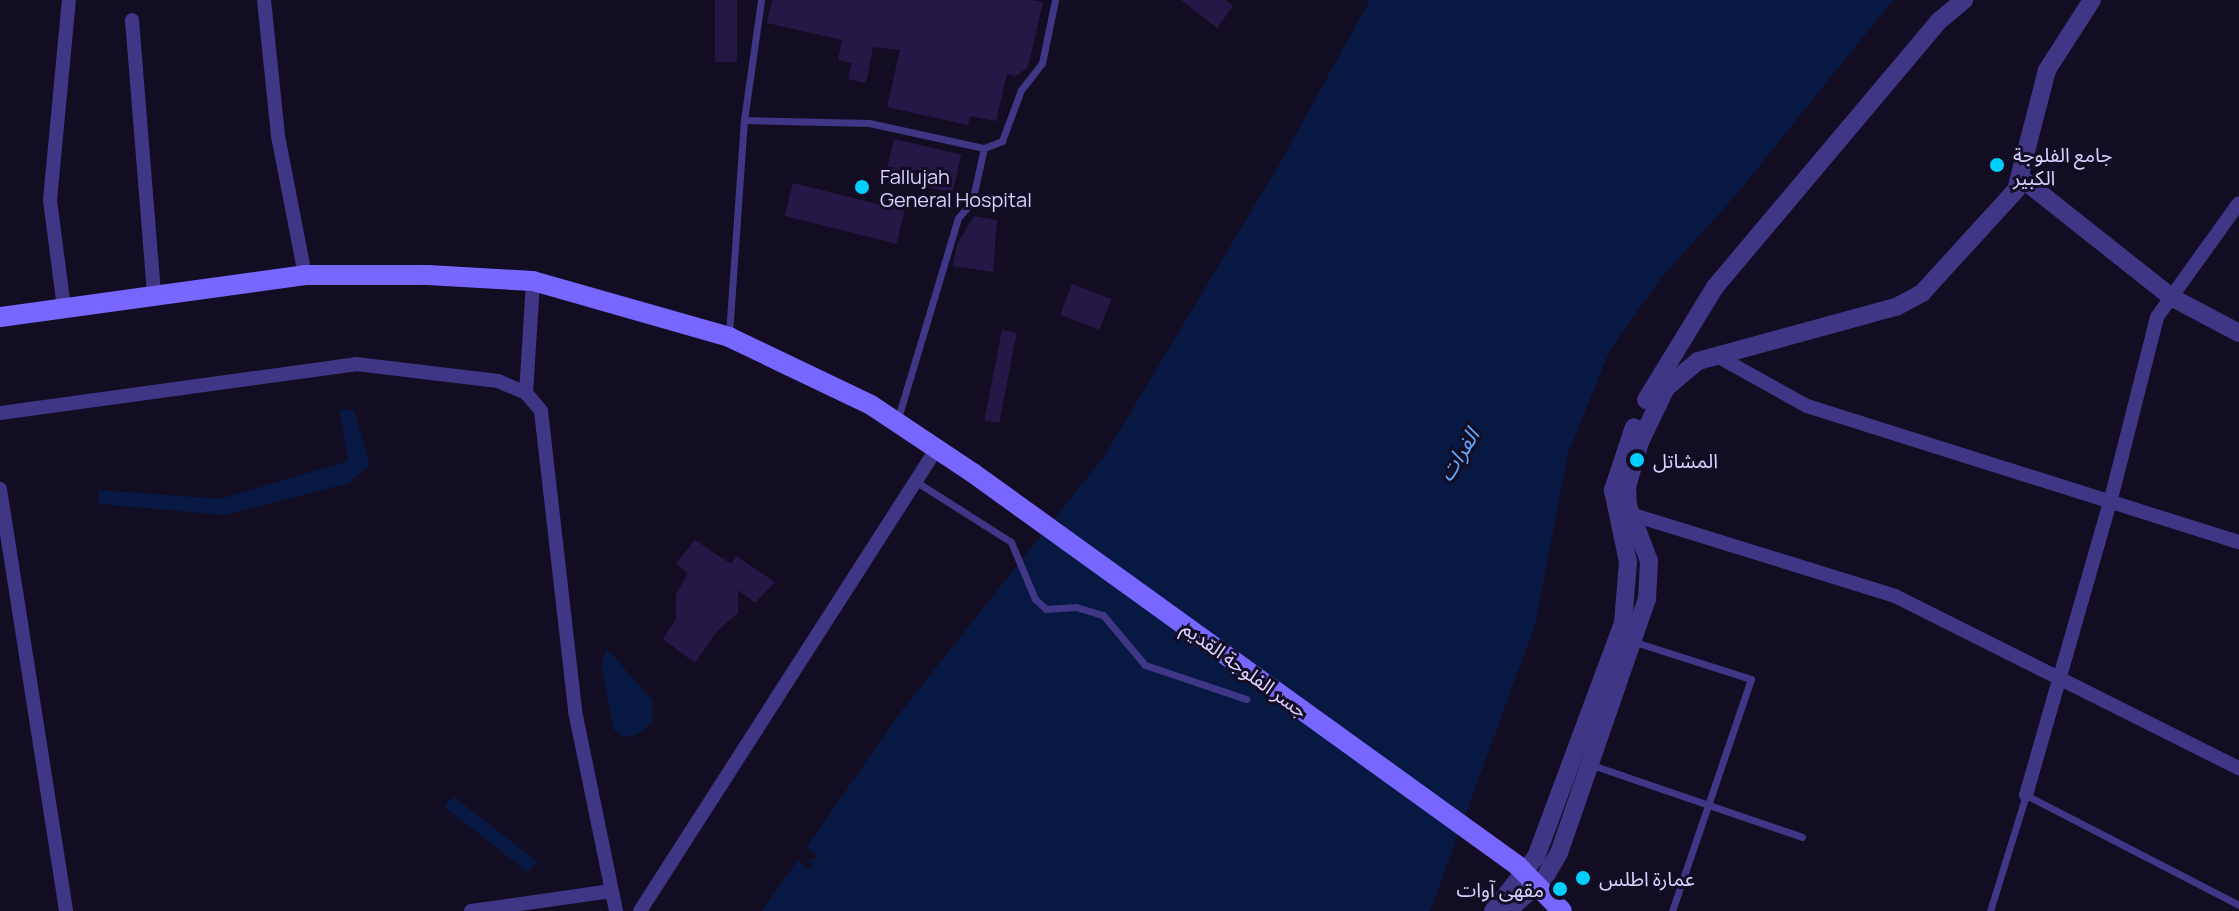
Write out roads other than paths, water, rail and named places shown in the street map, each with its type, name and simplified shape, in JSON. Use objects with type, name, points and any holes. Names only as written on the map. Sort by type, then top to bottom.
[{"type":"main road","name":"جسر الفلوجة القديم","points":[[0,317],[305,275],[533,281],[729,337],[897,422],[937,448],[1526,876],[1563,910]]},
{"type":"street","points":[[64,308],[50,200],[69,0]]},
{"type":"street","points":[[264,0],[278,136],[305,275]]},
{"type":"street","points":[[1507,911],[1526,876],[1623,623],[1628,562],[1617,469],[1683,332],[1715,287],[1939,21],[1964,0]]},
{"type":"street","points":[[1493,911],[1526,876],[1559,853],[1633,642],[1650,577],[1646,545],[1623,512],[1627,487],[1652,415],[1672,379],[1712,357],[1914,299],[2002,208],[2021,178],[2047,70],[2089,2]]},
{"type":"street","points":[[132,20],[154,295]]},
{"type":"street","points":[[2021,178],[2171,297],[2239,333]]},
{"type":"street","points":[[2026,795],[2111,499],[2157,317],[2239,203]]},
{"type":"street","points":[[526,393],[533,281]]},
{"type":"street","points":[[1683,332],[1691,347],[1807,406],[2111,499],[2239,542]]},
{"type":"street","points":[[0,413],[356,364],[498,381],[526,393],[541,411],[575,711],[616,911]]},
{"type":"street","points":[[640,911],[937,448]]},
{"type":"street","points":[[0,489],[66,911]]},
{"type":"street","points":[[1623,512],[1895,596],[2239,768]]},
{"type":"street","points":[[471,911],[612,891]]},
{"type":"lane","points":[[729,337],[744,120],[761,0]]},
{"type":"lane","points":[[744,120],[869,123],[984,148],[1002,141],[1021,90],[1042,63],[1055,0]]},
{"type":"lane","points":[[897,422],[958,218],[972,202],[984,148]]},
{"type":"lane","points":[[915,481],[1011,542],[1035,599],[1046,609],[1076,607],[1103,615],[1145,665],[1246,699]]},
{"type":"lane","points":[[1633,642],[1751,679],[1712,806],[1672,911]]},
{"type":"lane","points":[[1590,765],[1802,837]]},
{"type":"lane","points":[[1993,910],[2026,795],[2239,905]]},
{"type":"water","name":"الفرات","points":[[1370,0],[1893,0],[1736,195],[1661,278],[1610,350],[1568,453],[1535,625],[1430,911],[762,911],[900,713],[1105,455],[1280,163]]},
{"type":"water","points":[[340,410],[354,410],[370,465],[349,483],[225,515],[99,504],[99,490],[220,499],[348,461]]},
{"type":"water","points":[[607,649],[652,700],[653,721],[637,735],[625,737],[614,730],[601,664]]},
{"type":"water","points":[[453,796],[537,861],[528,872],[444,807]]},
{"type":"place","name":"جامع الفلوجة الكبير","points":[[1997,165]]},
{"type":"place","name":"Fallujah General Hospital","points":[[862,187]]},
{"type":"place","name":"المشاتل","points":[[1637,460]]},
{"type":"place","name":"عمارة اطلس","points":[[1583,878]]},
{"type":"place","name":"مقهى آوات","points":[[1560,889]]}]
